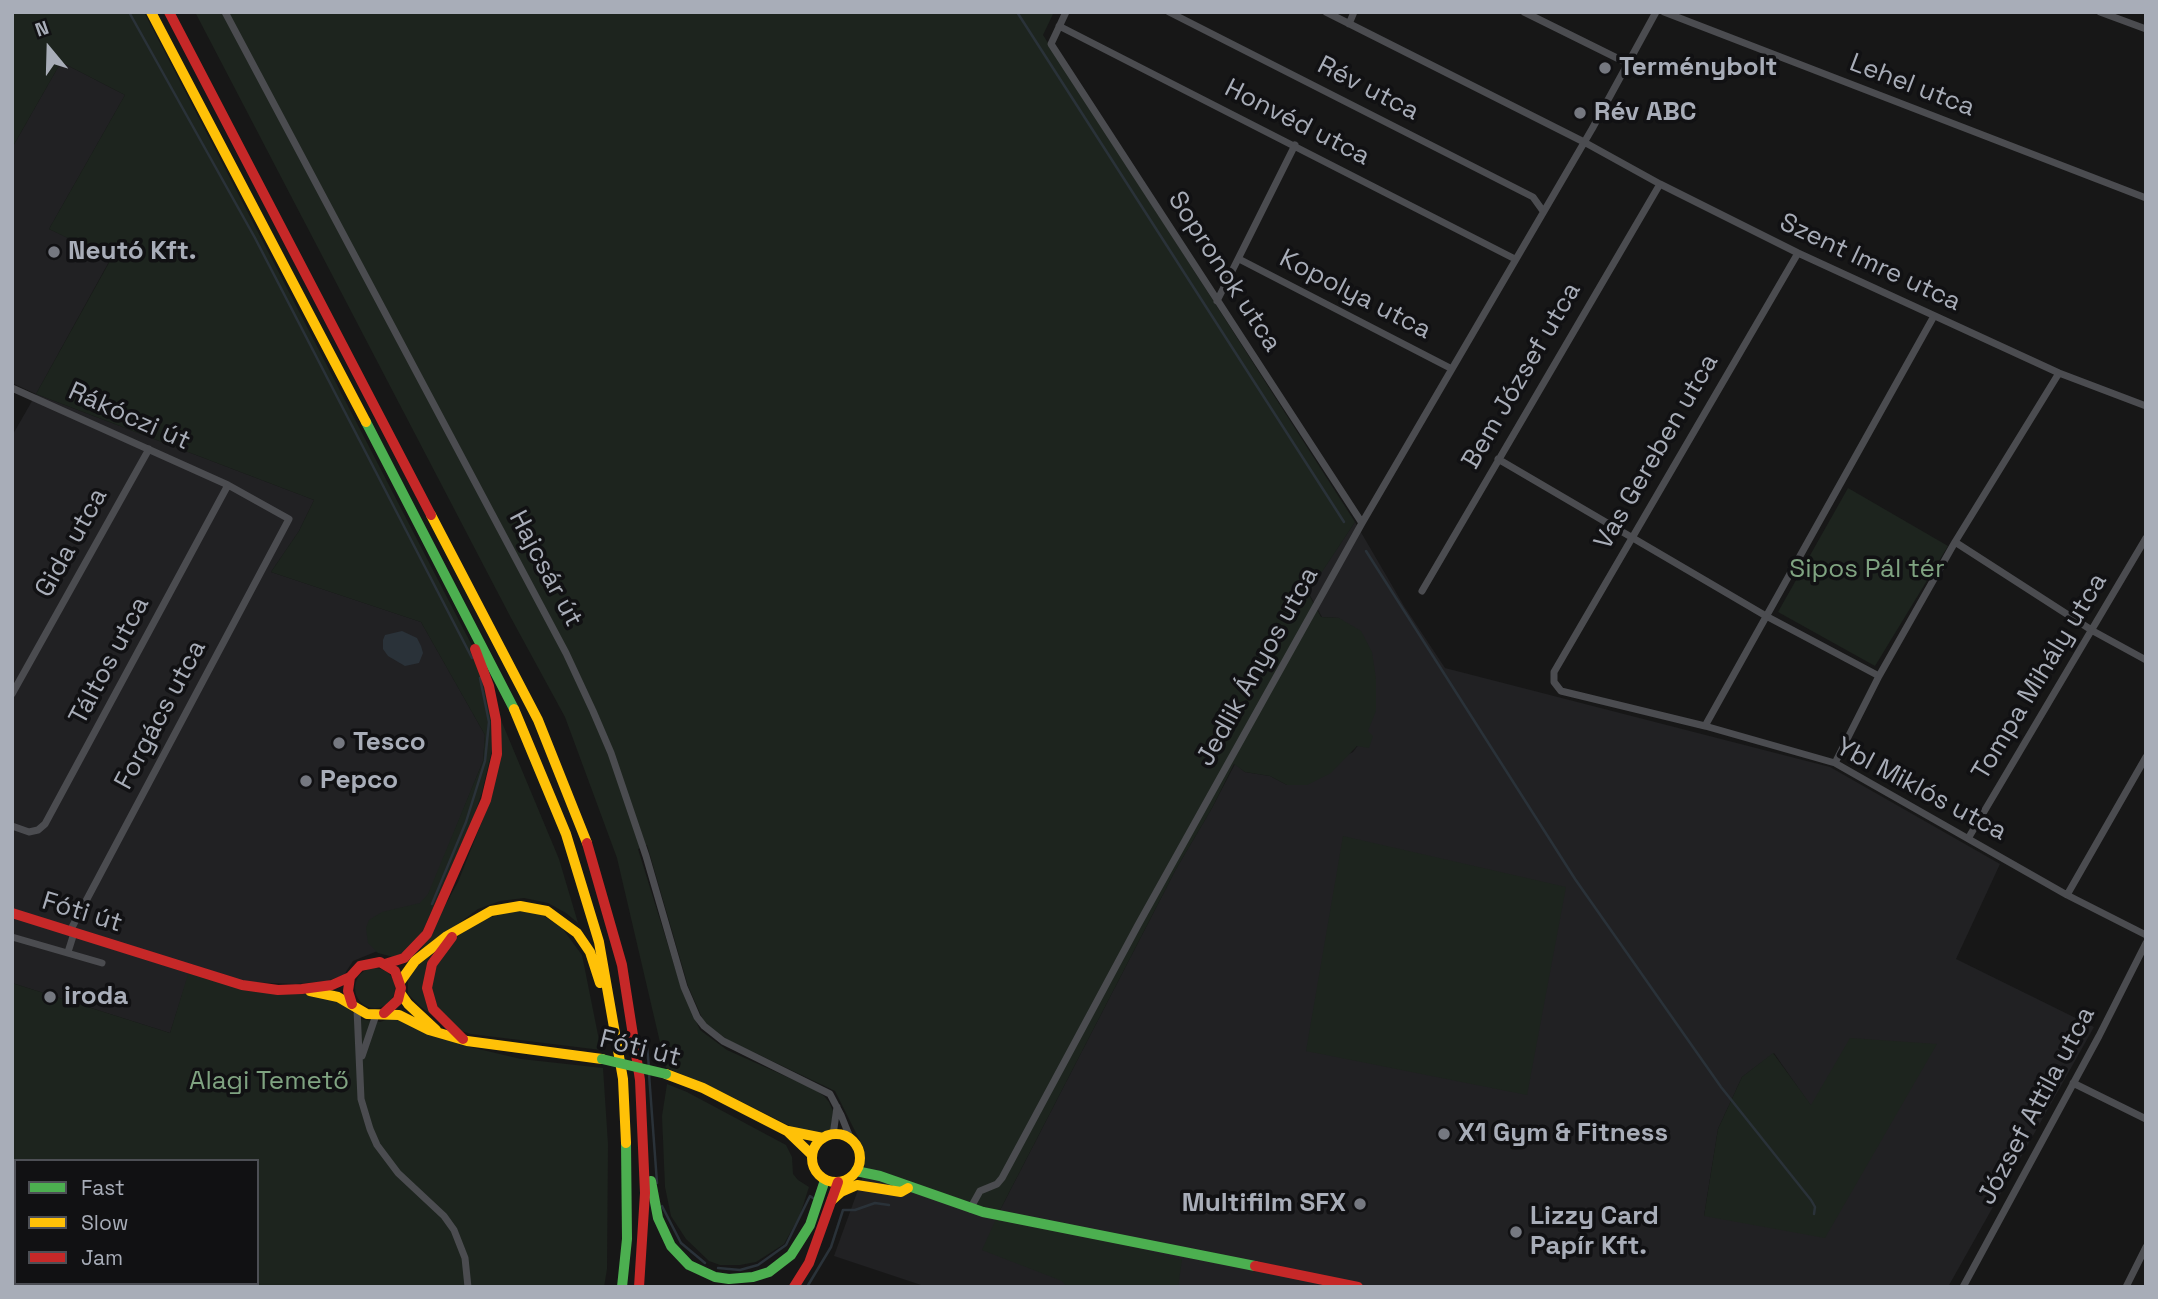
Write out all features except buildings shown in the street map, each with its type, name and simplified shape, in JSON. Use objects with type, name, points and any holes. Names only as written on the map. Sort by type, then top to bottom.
[{"type":"main road","points":[[151,12],[523,726],[566,834],[599,942],[623,1079],[627,1150],[626,1239],[622,1287]]},
{"type":"main road","points":[[169,12],[538,720],[561,773],[597,872],[622,965],[640,1080],[645,1151],[644,1235],[639,1287]]},
{"type":"main road","points":[[302,989],[332,985],[350,977],[367,963],[385,964],[412,951],[433,924],[479,822],[495,766],[498,734],[489,686],[452,586]]},
{"type":"main road","points":[[401,982],[415,961],[479,916],[502,907],[534,907],[554,915],[577,933],[590,952],[603,997],[614,1018]]},
{"type":"main road","name":"Fóti út","points":[[12,913],[242,985],[278,990],[302,989]]},
{"type":"main road","points":[[456,931],[432,964],[427,988],[433,1009],[463,1039]]},
{"type":"main road","points":[[302,989],[338,997],[367,1014],[379,1015],[394,1006],[401,994],[401,982],[395,971],[385,964]]},
{"type":"main road","points":[[350,977],[348,990],[355,1006]]},
{"type":"main road","points":[[401,994],[408,1004],[439,1032]]},
{"type":"main road","name":"Fóti út","points":[[379,1015],[399,1015],[420,1026],[463,1039],[602,1059],[666,1074],[704,1088],[787,1131],[812,1155]]},
{"type":"main road","points":[[787,1131],[844,1136],[850,1140],[859,1152],[858,1167],[845,1180],[825,1180],[814,1167],[812,1155],[815,1147],[828,1136]]},
{"type":"main road","points":[[645,1151],[658,1218],[671,1246],[689,1265],[715,1277],[753,1277],[769,1272],[791,1255],[810,1226],[825,1180]]},
{"type":"main road","points":[[858,1167],[908,1188],[970,1209],[1358,1287]]},
{"type":"main road","points":[[794,1287],[809,1263],[838,1182]]},
{"type":"main road","points":[[832,1200],[841,1192],[857,1185],[901,1192],[908,1188]]},
{"type":"street","name":"Hajcsár út","points":[[225,12],[566,653],[611,753],[646,856],[684,987],[697,1017],[723,1041],[825,1090],[837,1106],[850,1140]]},
{"type":"street","points":[[1059,26],[1066,12]]},
{"type":"street","name":"Rév utca","points":[[1169,12],[1532,197],[1543,211]]},
{"type":"street","name":"Rév utca","points":[[1326,12],[1584,142]]},
{"type":"street","points":[[1349,24],[1354,12]]},
{"type":"street","points":[[1524,12],[1627,63]]},
{"type":"street","name":"Jedlik Ányos utca","points":[[970,1209],[980,1191],[997,1184],[1002,1178],[1138,925],[1362,523],[1584,142],[1656,12]]},
{"type":"street","name":"Lehel utca","points":[[1664,12],[2146,198]]},
{"type":"street","points":[[2100,12],[2146,29]]},
{"type":"street","name":"Sopronok utca","points":[[1059,26],[1051,44],[1362,523]]},
{"type":"street","name":"Honvéd utca","points":[[1059,26],[1515,259]]},
{"type":"street","name":"Szent Imre utca","points":[[1584,142],[1660,184],[1798,253],[2059,373],[2146,406]]},
{"type":"street","points":[[1217,301],[1295,145]]},
{"type":"street","name":"Bem József utca","points":[[1422,591],[1660,184]]},
{"type":"street","name":"Vas Gereben utca","points":[[1554,672],[1798,253]]},
{"type":"street","name":"Kopolya utca","points":[[1239,260],[1452,369]]},
{"type":"street","points":[[1704,726],[1934,316]]},
{"type":"street","points":[[1835,763],[1879,676],[1955,542],[2059,373]]},
{"type":"street","name":"Rákóczi út","points":[[12,388],[228,485],[289,519]]},
{"type":"street","name":"Gida utca","points":[[12,694],[149,449]]},
{"type":"street","points":[[1498,459],[1766,615],[1879,676]]},
{"type":"street","name":"Táltos utca","points":[[12,826],[29,832],[38,830],[45,824],[228,485]]},
{"type":"street","name":"Forgács utca","points":[[68,952],[72,932],[289,519]]},
{"type":"street","name":"Tompa Mihály utca","points":[[1969,837],[2146,538]]},
{"type":"street","points":[[1955,542],[2093,631],[2146,660]]},
{"type":"street","name":"Ybl Miklós utca","points":[[1554,672],[1554,682],[1561,691],[1704,726],[1835,763],[2067,895],[2146,935]]},
{"type":"street","points":[[2067,895],[2146,757]]},
{"type":"street","points":[[12,937],[102,963]]},
{"type":"street","name":"József Attila utca","points":[[1963,1287],[2146,943]]},
{"type":"street","points":[[355,1006],[361,1100],[377,1145],[398,1173],[444,1216],[454,1230],[468,1268],[468,1287]]},
{"type":"street","points":[[360,1060],[379,1015]]},
{"type":"street","points":[[2073,1083],[2146,1119]]},
{"type":"street","points":[[828,1136],[837,1106]]},
{"type":"street","points":[[2126,1287],[2146,1247]]},
{"type":"shaded area","points":[[61,62],[125,95],[49,229],[111,258],[36,394],[12,383],[12,148]]},
{"type":"shaded area","points":[[36,394],[314,500],[299,531],[271,572],[421,622],[485,735],[483,761],[426,902],[380,950],[353,961],[344,975],[327,981],[295,984],[246,982],[184,989],[170,1033],[12,983],[12,436]]},
{"type":"shaded area","points":[[1355,522],[1404,606],[1445,668],[1830,767],[2000,864],[1956,959],[2094,1027],[1948,1287],[927,1287],[834,1256],[866,1168],[999,1212],[1176,869],[1235,764],[1245,772],[1270,776],[1287,785],[1353,752],[1368,732],[1339,618],[1322,617],[1308,592]],"holes":[[[1774,1053],[1811,1106],[1704,1216],[1718,1129],[1742,1077]]]},
{"type":"shaded area","points":[[402,631],[417,638],[423,653],[419,663],[405,666],[388,656],[383,649],[385,635]]},
{"type":"shaded area","points":[[14,1277],[14,1285],[146,1285],[146,1287],[12,1287]]},
{"type":"green space","points":[[12,12],[144,12],[479,659],[492,716],[492,750],[482,792],[473,819],[420,937],[403,953],[393,957],[378,953],[368,943],[366,928],[369,920],[382,912],[420,903],[428,894],[483,761],[485,735],[421,622],[271,572],[299,531],[314,500],[36,394],[111,259],[49,229],[125,95],[61,62],[12,148]]},
{"type":"green space","points":[[195,12],[1054,12],[1043,35],[1355,522],[1308,593],[1321,617],[1339,618],[1361,631],[1372,652],[1376,679],[1376,711],[1368,731],[1373,736],[1369,748],[1357,746],[1331,773],[1307,785],[1287,785],[1270,776],[1245,772],[1234,764],[1176,869],[999,1212],[866,1168],[859,1162],[864,1149],[835,1091],[730,1041],[703,1020],[688,986],[647,845],[638,849],[681,987],[700,1030],[727,1050],[824,1096],[833,1111],[831,1128],[826,1133],[802,1132],[706,1084],[666,1068],[617,858],[565,717]]},
{"type":"green space","name":"Sipos Pál tér","points":[[1848,488],[1948,546],[1875,666],[1778,612]]},
{"type":"green space","points":[[501,720],[559,859],[578,923],[548,903],[524,898],[500,901],[478,909],[419,953],[458,882],[492,796]]},
{"type":"green space","points":[[1343,836],[1566,887],[1527,1095],[1306,1051]]},
{"type":"green space","points":[[512,910],[541,914],[562,928],[582,955],[601,1050],[471,1034],[446,1026],[408,994],[408,979],[414,968],[477,922]]},
{"type":"green space","points":[[375,968],[389,974],[395,988],[389,1002],[375,1008],[361,1002],[355,988],[361,974]]},
{"type":"green space","name":"Alagi Temető","points":[[189,971],[280,994],[306,994],[341,1000],[359,1019],[380,1022],[397,1016],[470,1047],[521,1059],[603,1068],[608,1144],[607,1269],[604,1287],[146,1287],[259,1285],[259,1159],[14,1159],[12,1226],[12,983],[170,1033]]},
{"type":"green space","points":[[1850,1038],[1937,1044],[1825,1238],[1704,1216],[1718,1129],[1742,1077],[1773,1053],[1811,1105]]},
{"type":"green space","points":[[667,1084],[786,1145],[792,1157],[793,1174],[809,1187],[800,1215],[784,1244],[756,1262],[720,1265],[709,1261],[686,1239],[671,1216],[665,1187],[662,1116]]},
{"type":"green space","points":[[999,1212],[1182,1260],[1178,1287],[1067,1287],[1062,1281],[982,1250]]},
{"type":"waterway","points":[[129,12],[255,238],[472,658]]},
{"type":"waterway","points":[[1017,12],[1344,522]]},
{"type":"waterway","points":[[1366,551],[1575,879],[1721,1087],[1811,1200],[1815,1207],[1814,1214]]},
{"type":"waterway","points":[[432,904],[466,822],[485,761],[489,722],[480,678]]},
{"type":"waterway","points":[[647,1046],[649,1068]]},
{"type":"waterway","points":[[649,1074],[657,1183]]},
{"type":"waterway","points":[[718,1268],[740,1270],[758,1265],[786,1245],[810,1196],[813,1198]]},
{"type":"waterway","points":[[807,1287],[831,1247],[843,1210],[855,1210],[875,1203],[889,1205]]},
{"type":"waterway","points":[[662,1206],[681,1243],[705,1263]]},
{"type":"traffic: fast","points":[[366,422],[514,709]]},
{"type":"traffic: fast","points":[[602,1059],[666,1074]]},
{"type":"traffic: fast","points":[[622,1287],[627,1239],[626,1143]]},
{"type":"traffic: fast","points":[[856,1171],[880,1176],[983,1212],[1255,1266]]},
{"type":"traffic: fast","points":[[651,1181],[658,1218],[671,1246],[689,1265],[715,1277],[729,1279],[753,1277],[769,1272],[791,1255],[810,1225],[825,1180]]},
{"type":"traffic: slow","points":[[151,12],[366,422]]},
{"type":"traffic: slow","points":[[431,515],[538,720],[587,843]]},
{"type":"traffic: slow","points":[[514,709],[566,834],[599,942],[623,1079],[626,1143]]},
{"type":"traffic: slow","points":[[400,982],[415,961],[447,936],[491,911],[520,906],[547,911],[577,933],[590,952],[600,983]]},
{"type":"traffic: slow","points":[[310,991],[338,997],[367,1014],[399,1015],[429,1030],[467,1041],[602,1059]]},
{"type":"traffic: slow","points":[[401,994],[436,1030]]},
{"type":"traffic: slow","points":[[666,1074],[703,1088],[787,1131],[812,1155]]},
{"type":"traffic: slow","points":[[788,1131],[823,1138]]},
{"type":"traffic: slow","points":[[836,1134],[853,1141],[860,1158],[853,1175],[836,1182],[819,1175],[812,1158],[819,1141],[836,1134]]},
{"type":"traffic: slow","points":[[832,1200],[841,1192],[857,1185],[901,1192],[908,1188]]},
{"type":"traffic: jam","points":[[169,12],[431,515]]},
{"type":"traffic: jam","points":[[385,964],[404,958],[427,934],[486,800],[497,754],[496,720],[489,686],[475,649]]},
{"type":"traffic: jam","points":[[587,843],[622,965],[640,1080],[645,1193],[639,1287]]},
{"type":"traffic: jam","points":[[12,913],[242,985],[278,990],[302,989],[332,985],[350,977]]},
{"type":"traffic: jam","points":[[452,937],[432,964],[427,988],[433,1009],[463,1039]]},
{"type":"traffic: jam","points":[[352,1004],[348,991],[350,977],[360,966],[380,962],[395,971],[401,988],[398,1000],[384,1013]]},
{"type":"traffic: jam","points":[[794,1287],[809,1263],[838,1182]]},
{"type":"traffic: jam","points":[[1255,1266],[1358,1287]]},
{"type":"place","name":"Terménybolt","points":[[1605,68]]},
{"type":"place","name":"Rév ABC","points":[[1580,113]]},
{"type":"place","name":"Neutó Kft.","points":[[54,252]]},
{"type":"place","name":"Tesco","points":[[339,743]]},
{"type":"place","name":"Pepco","points":[[306,781]]},
{"type":"place","name":"iroda","points":[[50,997]]},
{"type":"place","name":"X1 Gym & Fitness","points":[[1444,1134]]},
{"type":"place","name":"Multifilm SFX","points":[[1360,1204]]},
{"type":"place","name":"Lizzy Card Papír Kft.","points":[[1516,1232]]}]
